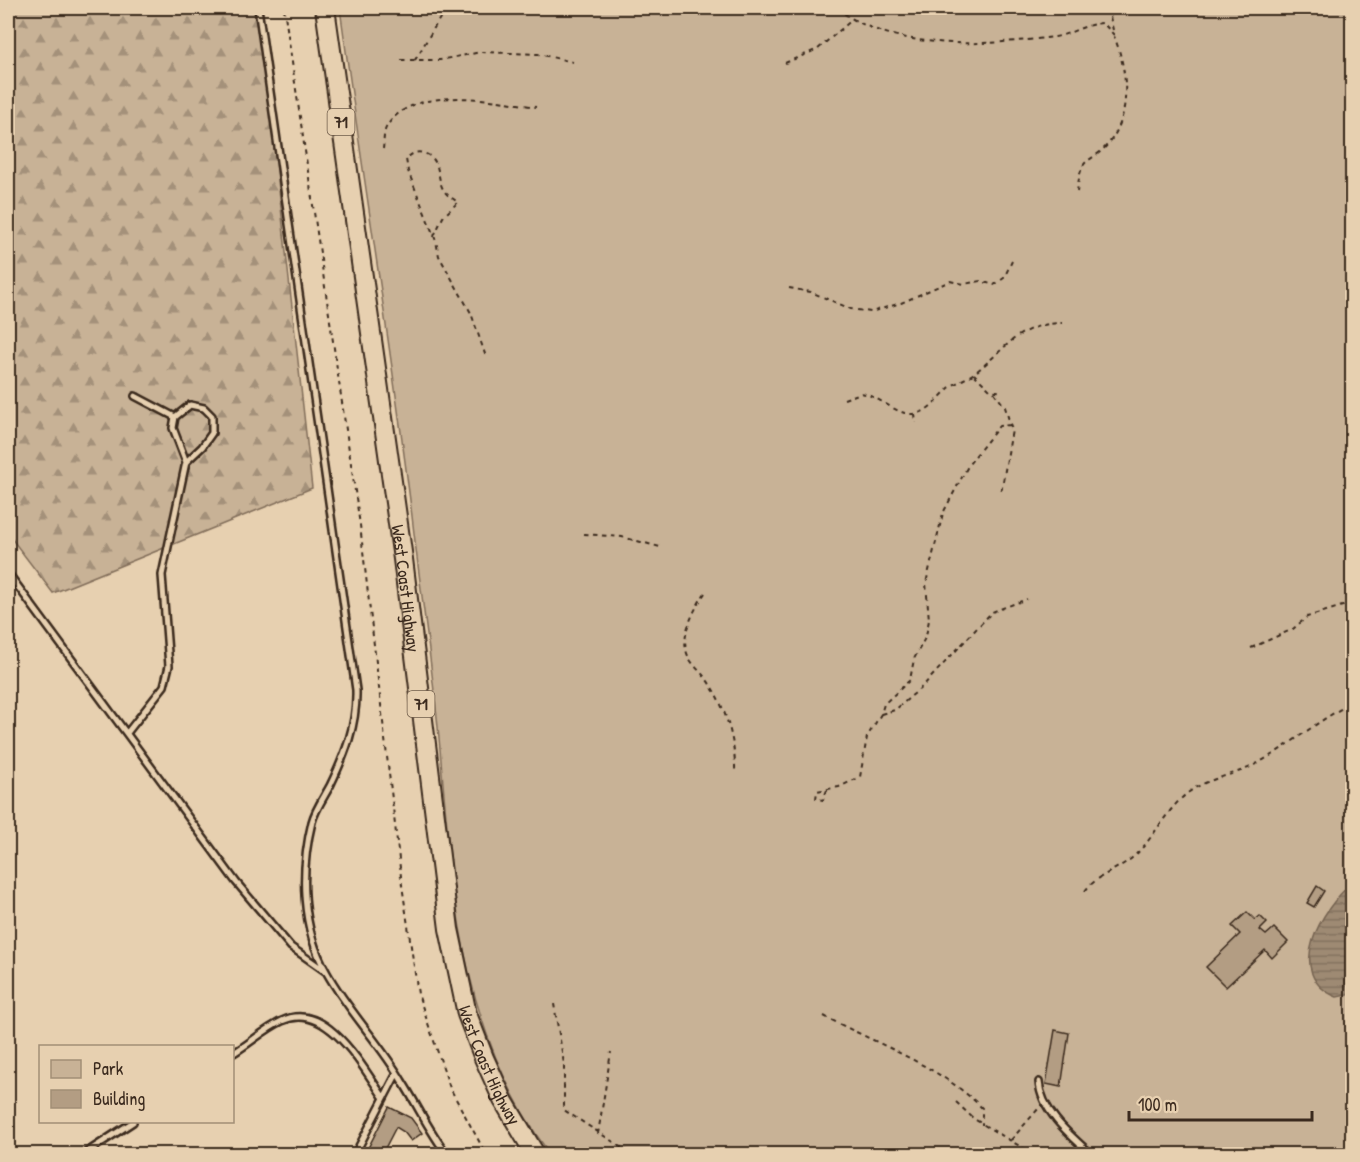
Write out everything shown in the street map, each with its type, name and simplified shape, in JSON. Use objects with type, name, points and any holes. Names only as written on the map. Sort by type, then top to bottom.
[{"type":"highway","name":"West Coast Highway","points":[[325,8],[403,559],[449,929],[467,1014],[503,1100],[535,1155]]},
{"type":"lane","points":[[258,8],[356,690],[356,712],[352,731],[340,765],[313,819],[307,848],[305,903],[313,940],[326,972],[397,1073],[429,1132],[447,1155]]},
{"type":"lane","points":[[135,396],[175,417]]},
{"type":"lane","points":[[127,733],[164,686],[169,666],[162,574],[186,462],[173,428],[175,417],[190,405],[204,408],[212,416],[212,433],[202,447],[186,462]]},
{"type":"lane","points":[[8,573],[236,882],[291,947],[326,972]]},
{"type":"lane","points":[[234,1053],[284,1020],[299,1018],[319,1022],[340,1035],[384,1098]]},
{"type":"lane","points":[[355,1155],[397,1073]]},
{"type":"lane","points":[[1039,1082],[1045,1102],[1061,1124],[1091,1155]]},
{"type":"lane","points":[[84,1155],[132,1123]]},
{"type":"path","points":[[284,8],[360,525],[402,885],[418,994],[450,1088],[486,1155]]},
{"type":"path","points":[[837,8],[865,26],[901,36],[957,44],[1058,36],[1081,26],[1103,23],[1114,35]]},
{"type":"path","points":[[1077,192],[1085,160],[1107,145],[1114,135],[1124,102],[1125,71],[1108,8]]},
{"type":"path","points":[[415,60],[443,13]]},
{"type":"path","points":[[785,63],[818,49],[853,19]]},
{"type":"path","points":[[401,60],[440,60],[480,52],[538,54],[573,62]]},
{"type":"path","points":[[383,149],[386,127],[404,108],[417,102],[443,98],[500,101],[536,107]]},
{"type":"path","points":[[434,236],[443,217],[458,202],[443,190],[439,169],[433,158],[426,154],[416,153],[408,156],[406,166],[434,236],[439,256],[471,313],[486,357]]},
{"type":"path","points":[[789,288],[806,290],[851,309],[871,312],[901,303],[950,281],[964,284],[981,281],[994,285],[1004,278],[1012,261]]},
{"type":"path","points":[[844,399],[857,392],[866,393],[905,412],[915,414],[928,408],[955,384],[973,374],[1001,347],[1026,329],[1039,324],[1062,323]]},
{"type":"path","points":[[973,374],[980,383],[994,392],[1005,407],[1011,425],[1012,441],[1003,470],[1001,493]]},
{"type":"path","points":[[994,392],[1003,392]]},
{"type":"path","points":[[915,414],[916,423]]},
{"type":"path","points":[[827,790],[850,783],[860,777],[865,742],[888,699],[910,680],[914,658],[926,636],[929,620],[926,584],[943,513],[982,447],[999,426],[1011,425]]},
{"type":"path","points":[[584,534],[622,537],[660,547]]},
{"type":"path","points":[[705,593],[688,622],[685,646],[692,664],[703,674],[717,696],[727,722],[735,756],[735,773]]},
{"type":"path","points":[[881,714],[895,710],[922,687],[992,612],[1028,599]]},
{"type":"path","points":[[1251,648],[1293,629],[1307,617],[1353,603]]},
{"type":"path","points":[[1293,629],[1295,633]]},
{"type":"path","points":[[1085,891],[1092,882],[1132,858],[1149,840],[1165,815],[1191,791],[1210,780],[1233,776],[1256,765],[1288,747],[1327,718],[1353,703]]},
{"type":"path","points":[[554,1004],[564,1064],[564,1110],[575,1115],[598,1134],[632,1155]]},
{"type":"path","points":[[824,1016],[919,1064],[966,1094],[982,1108],[982,1125]]},
{"type":"path","points":[[598,1134],[611,1052]]},
{"type":"path","points":[[956,1102],[982,1125],[1033,1155]]},
{"type":"path","points":[[1010,1141],[1045,1102]]},
{"type":"green space","points":[[8,8],[259,8],[312,488],[53,593],[8,534]]},
{"type":"green space","points":[[340,8],[1352,8],[1352,1154],[550,1154],[519,1106],[495,1056],[477,1004],[464,950],[448,839],[435,701],[404,452]]},
{"type":"shaded area","points":[[1352,883],[1352,994],[1337,997],[1321,987],[1312,973],[1310,958],[1313,941],[1320,924],[1329,908]]},
{"type":"building","points":[[1317,886],[1324,891],[1314,907],[1307,903]]},
{"type":"building","points":[[1247,912],[1255,920],[1260,916],[1267,923],[1260,930],[1266,935],[1274,928],[1288,942],[1272,958],[1265,950],[1226,987],[1206,967],[1240,934],[1232,926]]},
{"type":"building","points":[[1055,1030],[1069,1033],[1061,1087],[1046,1084]]},
{"type":"building","points":[[389,1107],[411,1118],[422,1133],[411,1141],[404,1132],[396,1127],[382,1154],[365,1154]]}]
